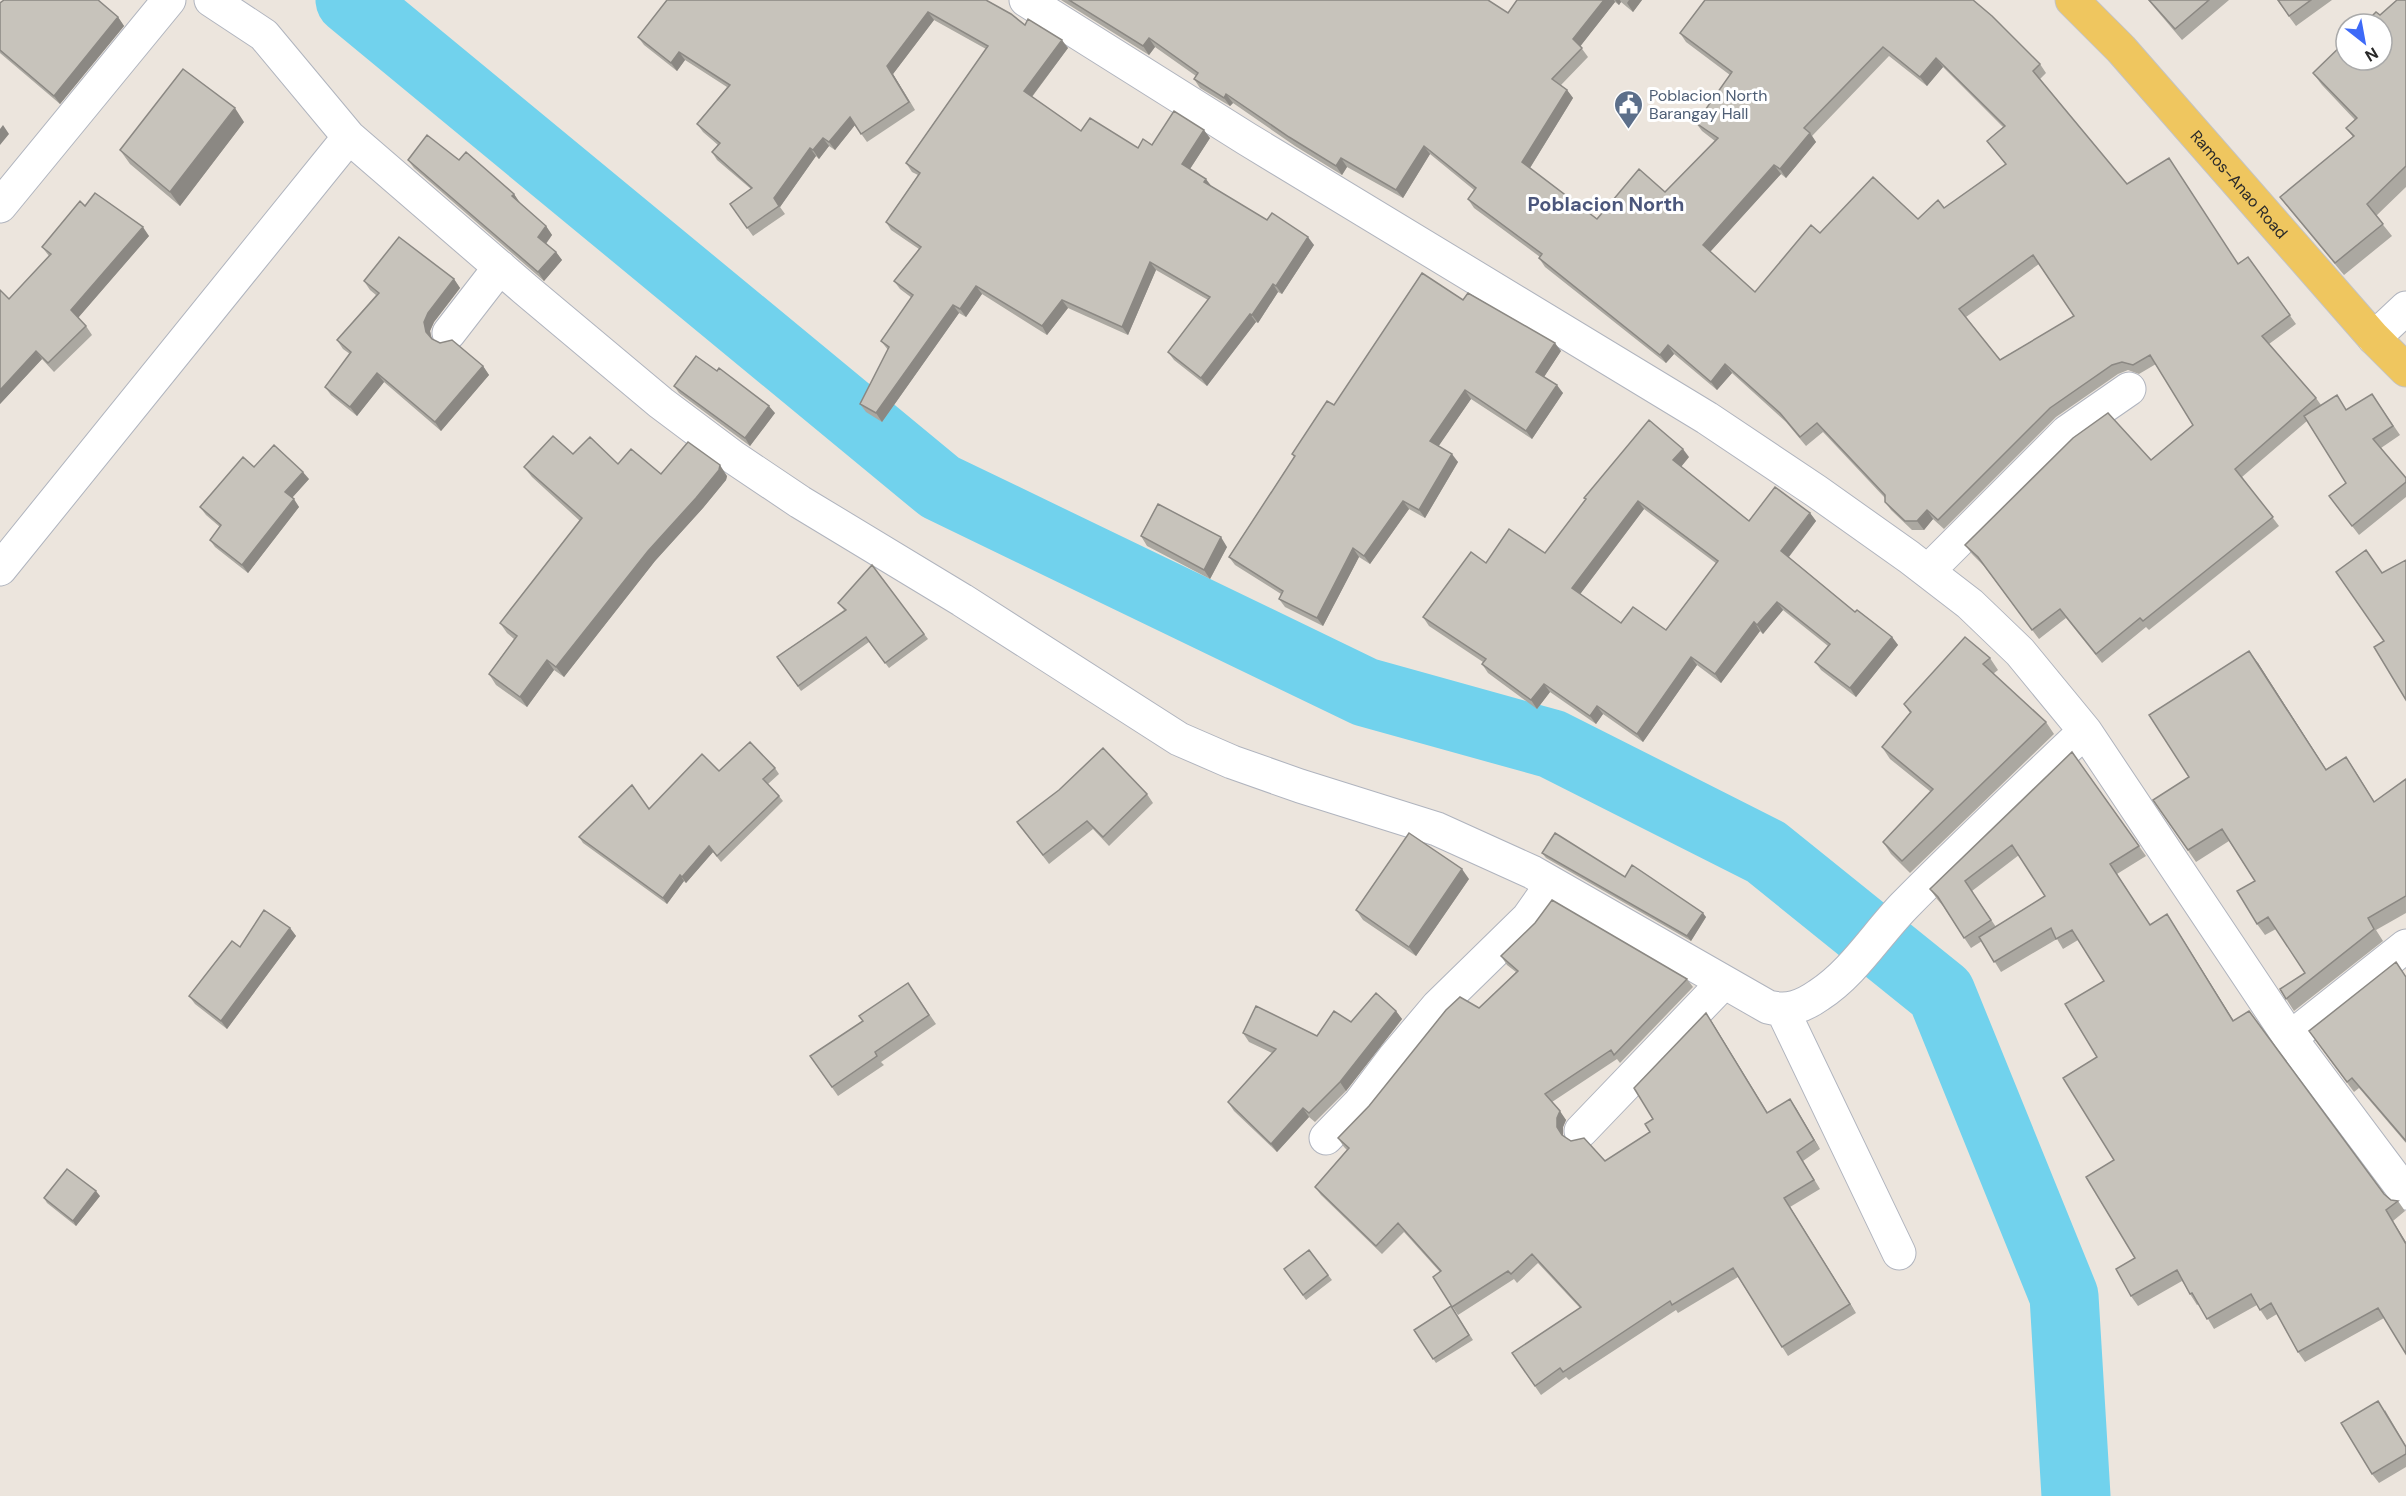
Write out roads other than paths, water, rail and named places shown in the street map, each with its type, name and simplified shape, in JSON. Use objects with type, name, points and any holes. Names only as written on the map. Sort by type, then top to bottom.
[{"type":"main road","name":"Ramos-Anao Road","points":[[2072,0],[2121,49],[2374,338],[2406,370]]},
{"type":"street","points":[[0,206],[169,0]]},
{"type":"street","points":[[212,0],[264,35],[349,137],[661,403],[733,457],[1179,739],[1232,762],[1300,786],[1437,829],[1532,872],[1767,1007],[1783,1011],[1796,1008],[1818,996],[1839,980],[1890,921],[1939,871],[2085,731]]},
{"type":"street","points":[[1026,0],[1257,145],[1707,418],[1816,490],[1970,604],[2020,652],[2085,731],[2290,1038],[2406,1193]]},
{"type":"street","points":[[0,569],[349,137]]},
{"type":"street","points":[[449,333],[500,267]]},
{"type":"street","points":[[2374,338],[2406,308]]},
{"type":"street","points":[[1928,571],[2067,432],[2129,389]]},
{"type":"street","points":[[1326,1138],[1360,1102],[1438,1006],[1528,918],[1552,884]]},
{"type":"street","points":[[2290,1038],[2406,946]]},
{"type":"street","points":[[1581,1131],[1724,982]]},
{"type":"street","points":[[1783,1011],[1899,1253]]},
{"type":"waterway","points":[[350,0],[940,487],[1365,692],[1552,744],[1766,852],[1941,993],[2064,1296],[2076,1496]]},
{"type":"place","name":"Poblacion North Barangay Hall","points":[[1628,130]]},
{"type":"district","name":"Poblacion North","points":[[1606,204]]}]
